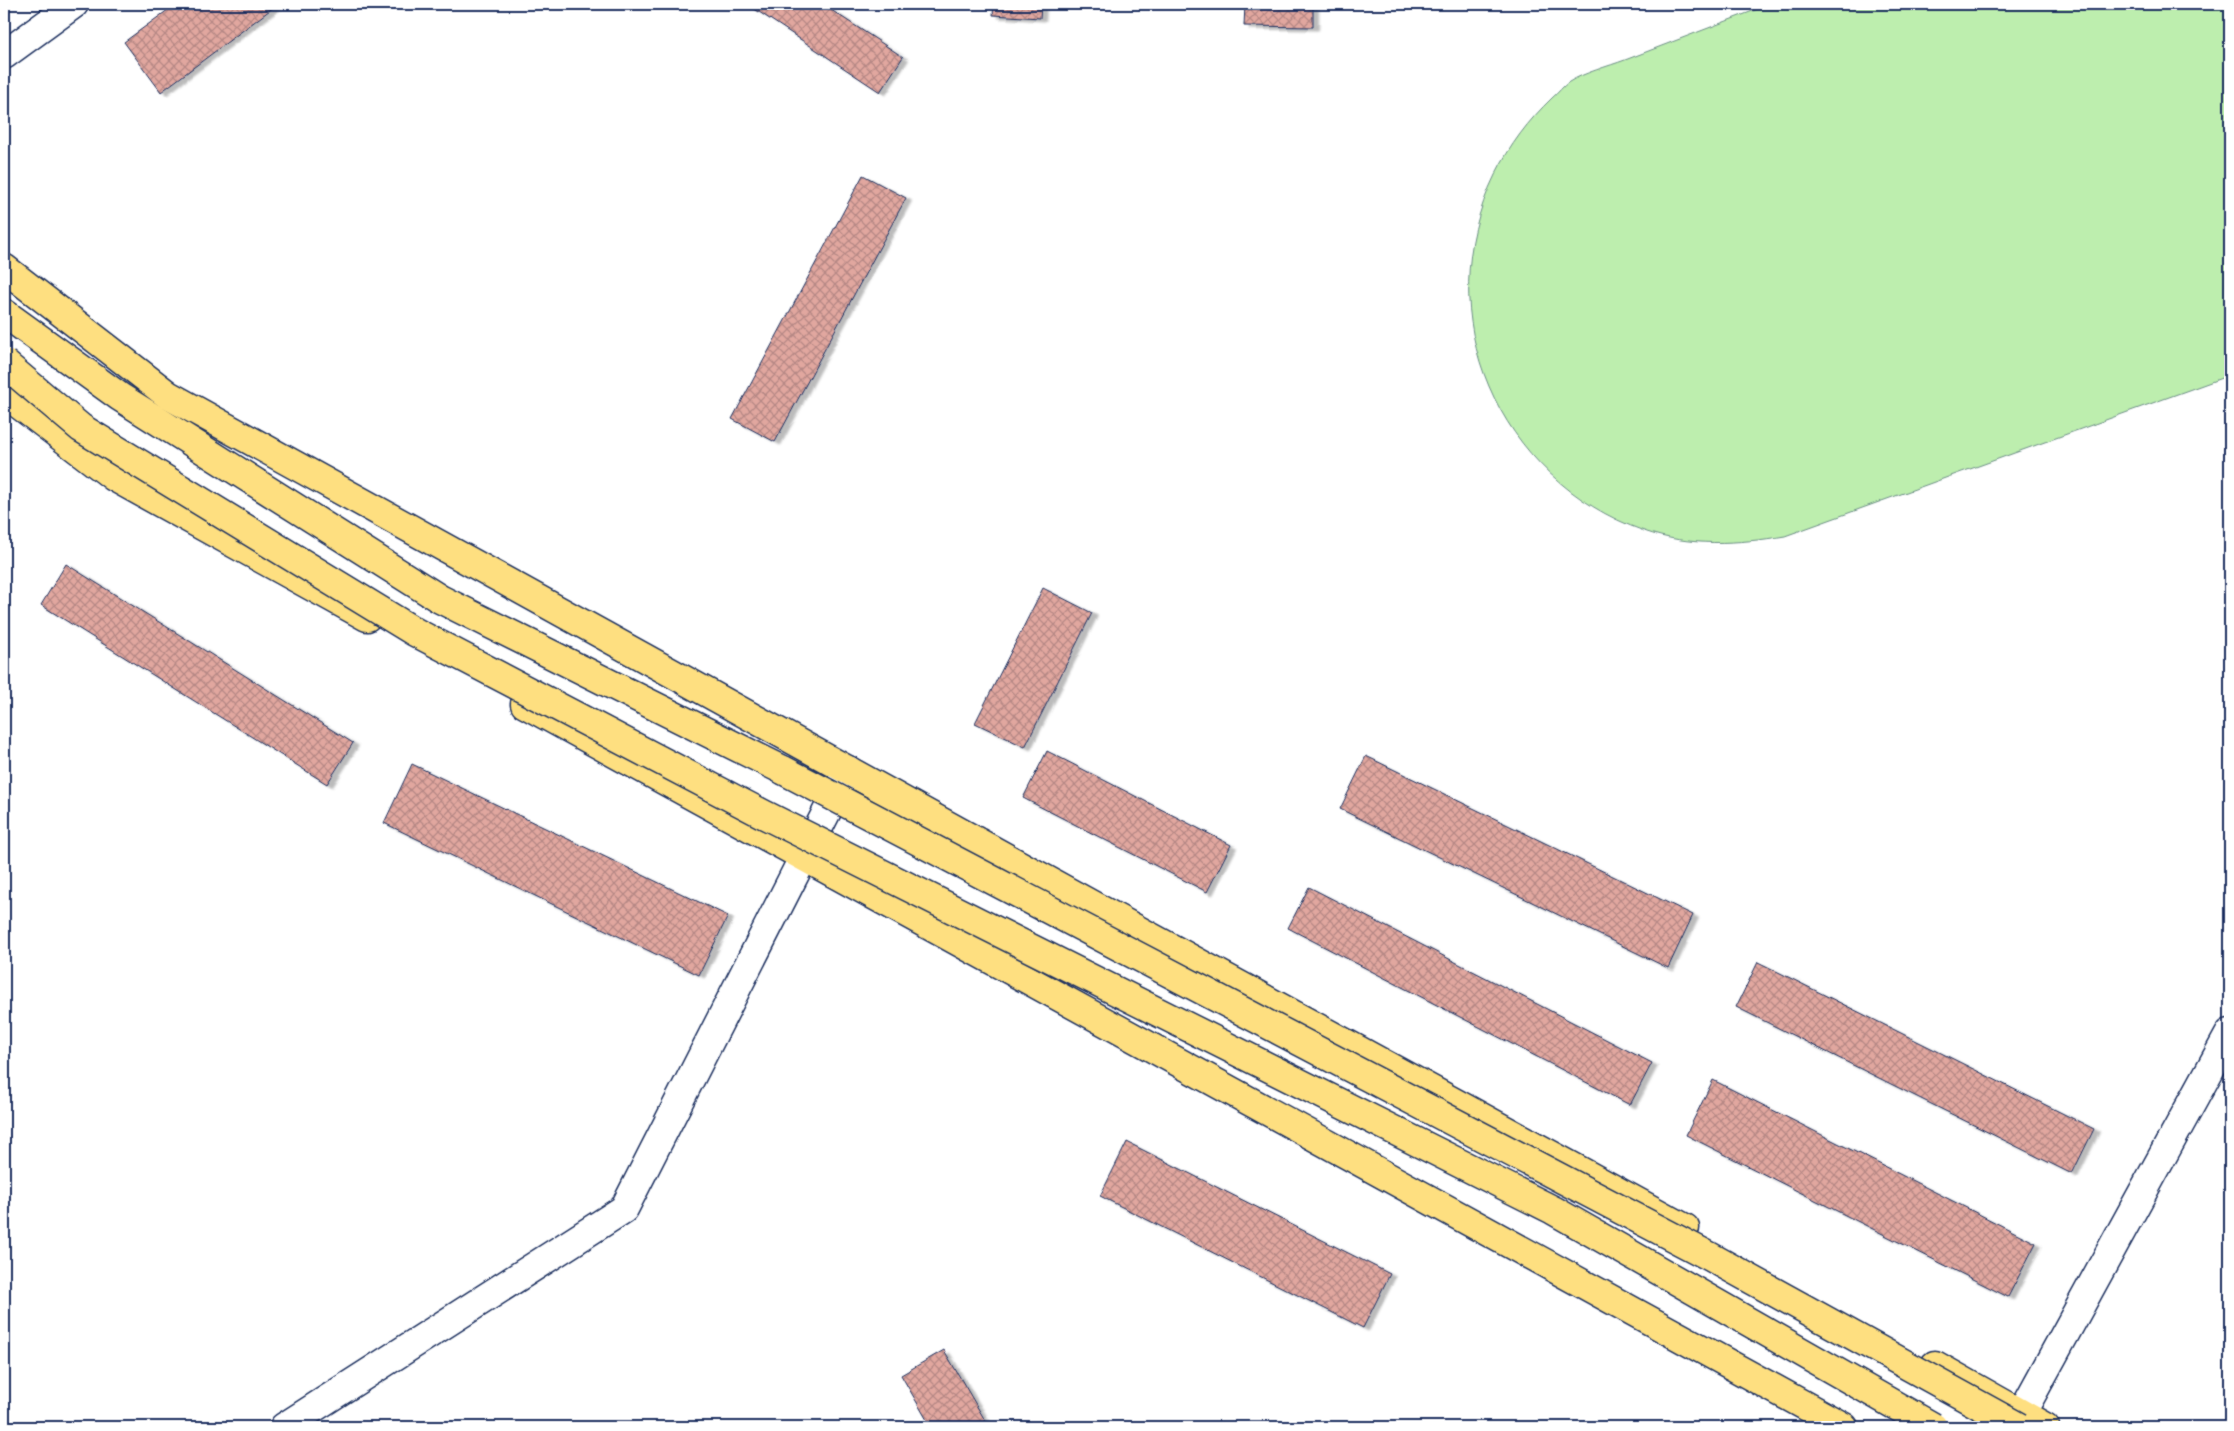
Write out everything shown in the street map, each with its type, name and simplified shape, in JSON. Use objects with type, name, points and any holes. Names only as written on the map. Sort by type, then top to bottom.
[{"type":"main road","points":[[4,268],[168,395],[848,770],[2025,1424]]},
{"type":"main road","points":[[4,313],[120,397],[440,598],[854,807],[2025,1424]]},
{"type":"main road","points":[[4,363],[80,428],[415,632],[763,814],[1553,1210],[1933,1427]]},
{"type":"main road","points":[[4,393],[114,477],[804,858],[1844,1427]]},
{"type":"street","points":[[4,55],[74,4]]},
{"type":"street","points":[[284,1427],[624,1209],[848,770]]},
{"type":"street","points":[[2025,1424],[2230,1032]]},
{"type":"green space","points":[[1771,4],[2230,4],[2230,375],[1785,536],[1767,539],[1732,542],[1696,542],[1678,540],[1644,531],[1593,507],[1549,473],[1515,432],[1489,386],[1473,335],[1469,282],[1476,228],[1495,175],[1513,144],[1527,125],[1569,82]]},
{"type":"building","points":[[176,4],[278,4],[161,92],[124,42]]},
{"type":"building","points":[[747,4],[822,4],[903,57],[880,92]]},
{"type":"building","points":[[994,4],[1041,4],[1040,18],[993,15]]},
{"type":"building","points":[[1245,4],[1313,4],[1313,27],[1244,26]]},
{"type":"building","points":[[863,175],[906,198],[775,442],[732,419]]},
{"type":"building","points":[[66,564],[353,743],[327,784],[41,605]]},
{"type":"building","points":[[1043,588],[1092,613],[1025,747],[975,723]]},
{"type":"building","points":[[1047,751],[1231,845],[1207,892],[1023,798]]},
{"type":"building","points":[[1366,756],[1693,915],[1668,968],[1340,809]]},
{"type":"building","points":[[412,764],[728,916],[699,975],[384,823]]},
{"type":"building","points":[[1309,887],[1652,1063],[1630,1105],[1288,928]]},
{"type":"building","points":[[1758,962],[2094,1129],[2072,1174],[1736,1007]]},
{"type":"building","points":[[1713,1080],[2036,1243],[2008,1297],[1686,1135]]},
{"type":"building","points":[[1127,1142],[1390,1274],[1363,1328],[1100,1196]]},
{"type":"building","points":[[944,1350],[989,1427],[931,1427],[901,1375]]}]
